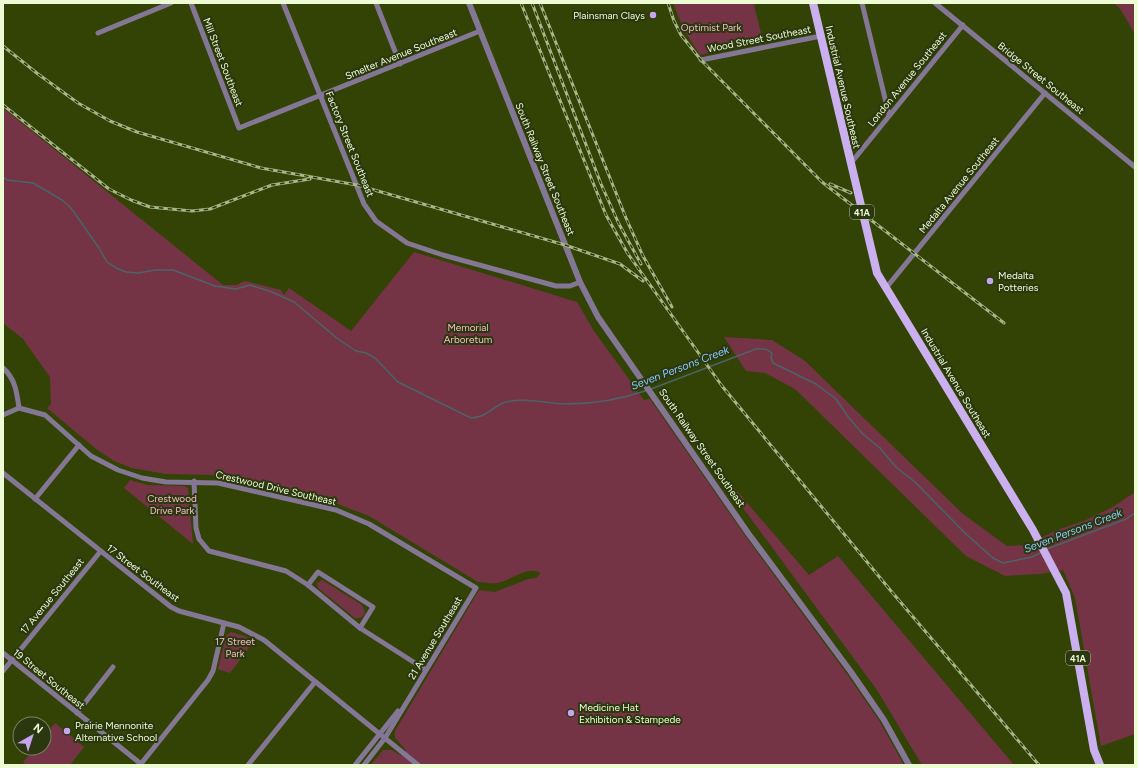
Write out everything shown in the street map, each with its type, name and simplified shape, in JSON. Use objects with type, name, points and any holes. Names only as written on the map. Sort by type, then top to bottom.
[{"type":"main road","name":"Industrial Avenue Southeast","points":[[813,3],[877,273],[1048,554],[1066,593],[1094,750],[1100,765]]},
{"type":"street","points":[[98,32],[171,3]]},
{"type":"street","name":"Mill Street Southeast","points":[[190,3],[240,128]]},
{"type":"street","name":"Factory Street Southeast","points":[[283,3],[364,204],[376,221],[386,230],[415,246],[507,273],[562,286],[580,282]]},
{"type":"street","points":[[376,3],[400,64]]},
{"type":"street","name":"South Railway Street Southeast","points":[[469,3],[580,282],[598,317],[656,398],[748,533],[851,672],[884,720],[909,765]]},
{"type":"street","points":[[862,3],[889,115]]},
{"type":"street","name":"Bridge Street Southeast","points":[[935,3],[1135,166]]},
{"type":"street","name":"London Avenue Southeast","points":[[851,163],[962,25]]},
{"type":"street","name":"Smelter Avenue Southeast","points":[[240,128],[480,31]]},
{"type":"street","name":"Wood Street Southeast","points":[[700,60],[821,36]]},
{"type":"street","name":"Medalta Avenue Southeast","points":[[886,288],[1045,93]]},
{"type":"street","points":[[3,368],[12,380],[16,389],[19,408],[3,414]]},
{"type":"street","name":"Crestwood Drive Southeast","points":[[19,408],[45,416],[91,456],[130,475],[166,482],[194,481],[218,483],[336,510],[369,524],[476,588]]},
{"type":"street","points":[[35,499],[79,445]]},
{"type":"street","name":"17 Street Southeast","points":[[3,473],[100,552],[171,607],[179,611],[251,632],[264,640],[418,765]]},
{"type":"street","points":[[194,481],[196,528],[199,539],[209,551],[286,571],[308,585],[360,628],[426,670]]},
{"type":"street","name":"17 Avenue Southeast","points":[[3,671],[100,552]]},
{"type":"street","points":[[308,585],[318,572],[373,607],[360,628]]},
{"type":"street","name":"21 Avenue Southeast","points":[[364,765],[385,738],[476,588]]},
{"type":"street","points":[[140,765],[208,680],[212,671],[224,623]]},
{"type":"street","name":"19 Street Southeast","points":[[3,653],[140,765]]},
{"type":"street","points":[[76,713],[113,667]]},
{"type":"street","points":[[248,765],[315,682]]},
{"type":"street","name":"21 Avenue Southeast","points":[[355,765],[410,696]]},
{"type":"green space","name":"Optimist Park","points":[[673,3],[760,3],[754,5],[763,41],[700,55],[684,30]]},
{"type":"green space","points":[[1114,3],[1135,3],[1135,34],[1121,10]]},
{"type":"green space","name":"Memorial Arboretum","points":[[3,108],[223,285],[236,285],[245,281],[281,290],[284,295],[289,288],[351,331],[414,252],[577,302],[594,331],[644,400],[650,399],[746,537],[847,674],[880,722],[904,765],[371,765],[383,750],[392,750],[402,756],[406,750],[395,738],[395,731],[479,590],[495,592],[528,579],[536,578],[541,573],[535,571],[524,572],[503,582],[497,583],[478,582],[369,516],[338,504],[216,475],[166,474],[132,468],[114,461],[96,449],[47,408],[51,404],[50,377],[23,339],[3,323]]},
{"type":"green space","points":[[724,337],[772,340],[805,361],[963,514],[1007,546],[1026,545],[1057,530],[1084,521],[1113,507],[1135,492],[1135,734],[1101,746],[1075,598],[1063,570],[1040,574],[1005,576],[966,556],[795,389],[765,373],[746,371]]},
{"type":"green space","points":[[693,440],[809,575],[838,556],[1014,765],[922,765],[877,690]]},
{"type":"green space","name":"Crestwood Drive Park","points":[[130,480],[147,485],[184,486],[188,488],[193,544],[124,488]]},
{"type":"green space","points":[[322,580],[362,605],[365,612],[363,616],[360,618],[355,618],[318,588],[317,583]]},
{"type":"green space","name":"17 Street Park","points":[[231,632],[245,636],[254,641],[230,673],[218,669],[226,636]]},
{"type":"green space","points":[[55,723],[84,747],[70,765],[27,765],[23,762],[28,756],[52,756],[52,727]]},
{"type":"waterway","name":"Seven Persons Creek","points":[[3,177],[7,180],[33,183],[62,200],[71,208],[107,262],[116,268],[126,272],[138,273],[155,270],[173,270],[215,286],[236,289],[250,285],[272,292],[294,302],[338,339],[356,351],[366,353],[375,358],[398,382],[471,418],[482,416],[506,402],[529,400],[559,404],[587,403],[628,396],[648,390]]},
{"type":"waterway","name":"Seven Persons Creek","points":[[651,389],[756,349],[766,349],[772,353],[771,357],[773,363],[816,384],[836,399],[849,418],[863,434],[880,448],[896,467],[915,482],[966,534],[993,558],[1003,563],[1032,557],[1042,552]]},
{"type":"waterway","name":"Seven Persons Creek","points":[[1047,549],[1126,519],[1135,513]]},
{"type":"railway","points":[[521,3],[606,215],[628,254],[722,386],[891,591],[1039,765]]},
{"type":"railway","points":[[532,3],[601,184],[619,224],[641,264]]},
{"type":"railway","points":[[540,3],[626,218],[643,256],[672,307]]},
{"type":"railway","points":[[668,3],[674,21],[681,35],[701,60],[822,182],[1004,323]]},
{"type":"railway","points":[[3,46],[78,103],[110,121],[137,132],[261,168],[357,185],[565,245],[620,264],[643,281]]},
{"type":"railway","points":[[3,105],[109,189],[131,200],[150,207],[192,211],[210,209],[272,185],[310,179]]},
{"type":"railway","points":[[830,184],[851,193]]},
{"type":"place","name":"Plainsman Clays","points":[[653,15]]},
{"type":"place","name":"Medalta Potteries","points":[[990,281]]},
{"type":"place","name":"Medicine Hat Exhibition & Stampede","points":[[571,713]]},
{"type":"place","name":"Prairie Mennonite Alternative School","points":[[67,731]]}]
